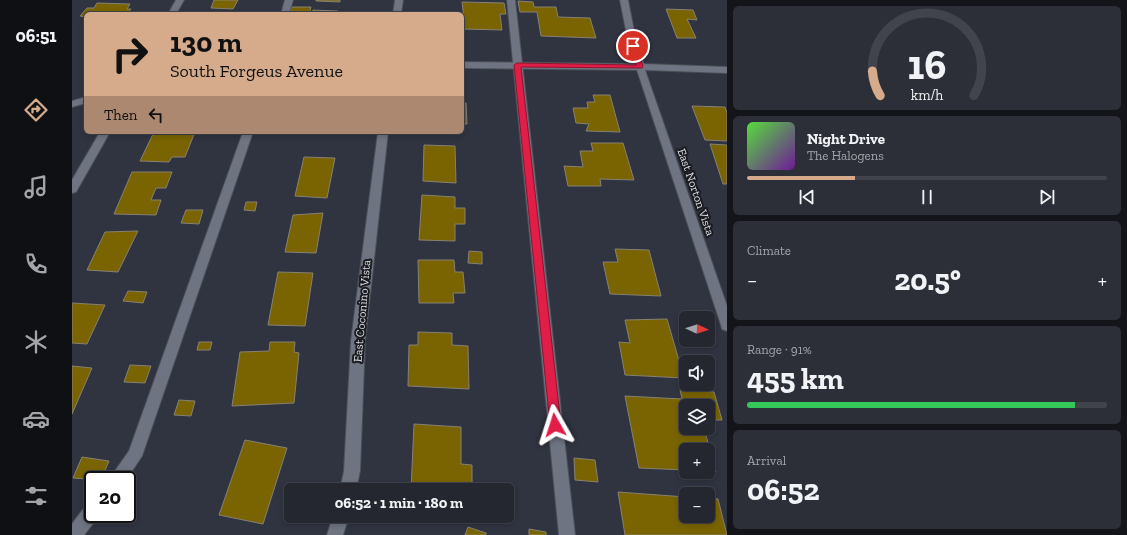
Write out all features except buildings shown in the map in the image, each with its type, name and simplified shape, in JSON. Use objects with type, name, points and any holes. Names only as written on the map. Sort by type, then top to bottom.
[{"type":"street","points":[[173,12],[180,0]]},
{"type":"street","points":[[286,12],[289,0]]},
{"type":"street","points":[[398,12],[399,0]]},
{"type":"street","points":[[511,0],[567,535]]},
{"type":"street","name":"East Norton Vista","points":[[624,0],[633,46],[727,325]]},
{"type":"street","points":[[464,65],[640,67],[727,70]]},
{"type":"street","points":[[72,104],[84,101]]},
{"type":"street","points":[[72,188],[104,134]]},
{"type":"street","points":[[124,471],[136,456],[247,134]]},
{"type":"street","name":"East Coconino Vista","points":[[349,483],[352,471],[358,341],[383,134]]},
{"type":"street","points":[[74,535],[84,522]]},
{"type":"street","points":[[335,535],[339,523]]},
{"type":"route","points":[[555,425],[517,65],[640,67],[633,46]]}]
